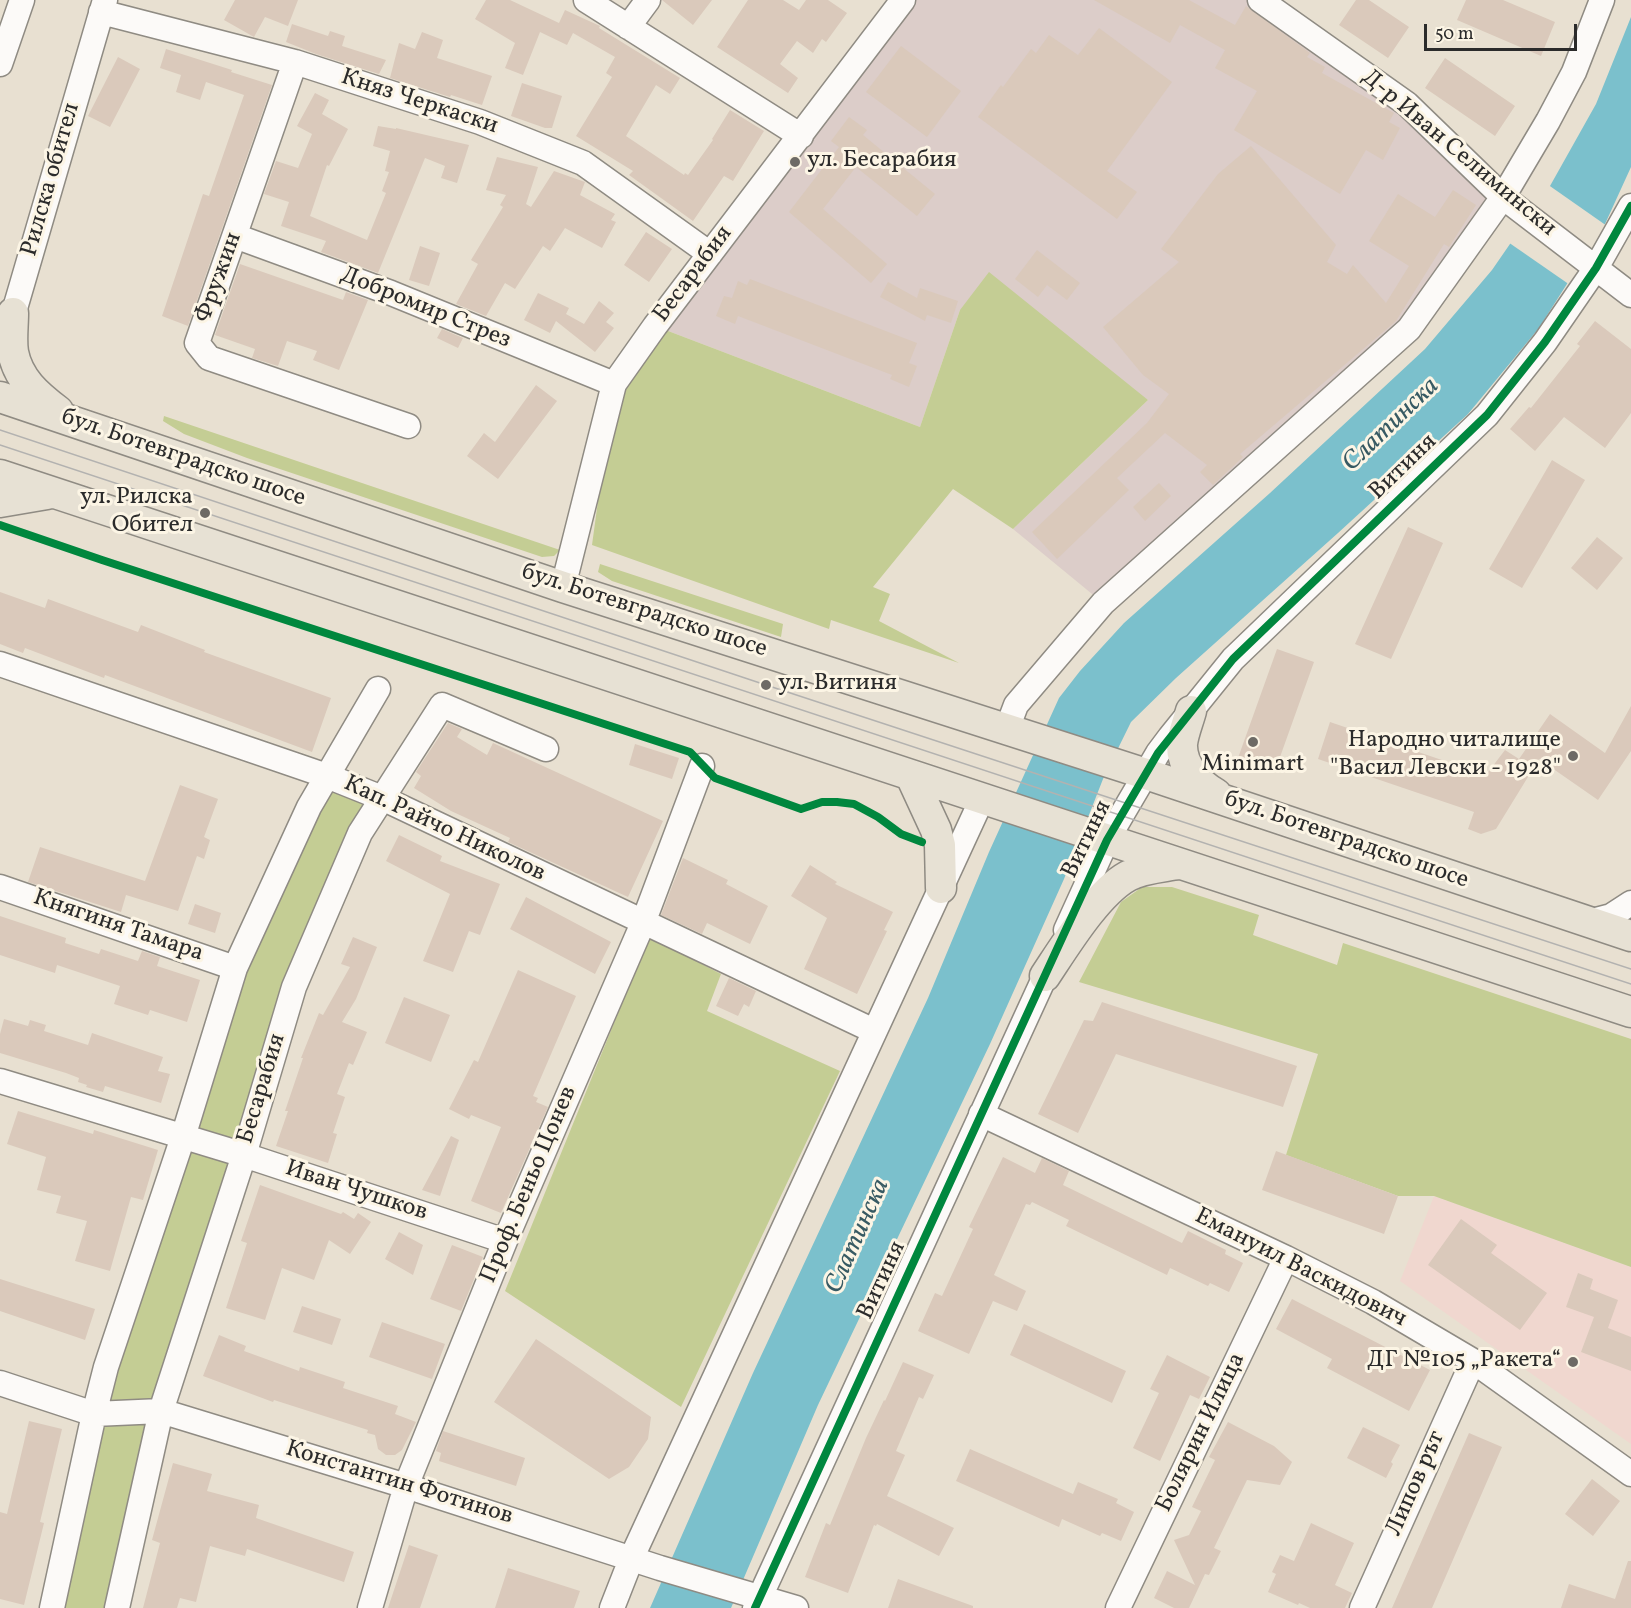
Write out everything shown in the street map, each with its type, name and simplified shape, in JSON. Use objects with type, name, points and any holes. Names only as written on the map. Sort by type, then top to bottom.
[{"type":"main road","points":[[14,314],[13,351],[20,373],[36,394],[74,423]]},
{"type":"main road","name":"бул. Ботевградско шосе","points":[[0,397],[563,587],[1146,774],[1631,936]]},
{"type":"main road","points":[[0,475],[1631,1012]]},
{"type":"main road","points":[[0,502],[55,493]]},
{"type":"main road","points":[[1191,711],[1182,745],[1193,776],[1229,802]]},
{"type":"main road","points":[[911,776],[936,830],[940,845],[941,888]]},
{"type":"main road","points":[[1045,975],[1098,903],[1123,880],[1147,870],[1181,864]]},
{"type":"street","points":[[0,64],[22,0]]},
{"type":"street","points":[[586,0],[801,136]]},
{"type":"street","points":[[628,27],[648,0]]},
{"type":"street","name":"Бесарабия","points":[[563,587],[614,384],[655,326],[903,0]]},
{"type":"street","name":"Д-р Иван Селимински","points":[[1260,0],[1407,104],[1503,198],[1631,295]]},
{"type":"street","points":[[1006,729],[1016,705],[1103,603],[1409,328],[1503,198],[1548,122],[1574,72],[1602,0]]},
{"type":"street","name":"Княз Черкаски","points":[[103,6],[295,63],[480,122],[583,163],[710,254]]},
{"type":"street","name":"Рилска обител","points":[[0,360],[103,6]]},
{"type":"street","name":"Фружин","points":[[295,63],[197,343],[208,358],[408,426]]},
{"type":"street","name":"Витиня","points":[[753,1600],[1107,840],[1158,753],[1233,659],[1487,415],[1545,342],[1631,206]]},
{"type":"street","name":"Добромир Стрез","points":[[235,236],[391,293],[614,384]]},
{"type":"street","name":"Кап. Райчо Николов","points":[[0,664],[327,776],[382,798],[874,1031]]},
{"type":"street","points":[[52,1608],[106,1366],[183,1137],[235,968],[309,807],[378,689]]},
{"type":"street","name":"Бесарабия","points":[[117,1608],[161,1411],[244,1155],[294,987],[360,833],[442,705],[546,749]]},
{"type":"street","name":"Проф. Беньо Цонев","points":[[370,1608],[406,1486],[505,1241],[643,923],[702,766]]},
{"type":"street","points":[[612,1608],[632,1557],[982,799]]},
{"type":"street","name":"Княгиня Тамара","points":[[0,887],[235,968]]},
{"type":"street","points":[[1588,922],[1611,916],[1631,903]]},
{"type":"street","name":"Иван Чушков","points":[[0,1081],[244,1155],[505,1241]]},
{"type":"street","name":"Емануил Васкидович","points":[[981,1114],[1286,1257],[1373,1302],[1473,1361],[1631,1474]]},
{"type":"street","name":"Болярин Илица","points":[[1118,1608],[1286,1257]]},
{"type":"street","name":"Липов рът","points":[[1362,1608],[1473,1361]]},
{"type":"street","name":"Константин Фотинов","points":[[0,1383],[94,1414],[161,1411],[632,1557],[753,1600],[796,1608]]},
{"type":"shaded area","points":[[903,0],[1260,0],[1503,197],[1409,329],[1103,603],[1013,529],[1148,400],[960,310],[920,427],[655,326]]},
{"type":"shaded area","name":"ДГ №105 „Ракета“","points":[[1434,1196],[1631,1267],[1631,1444],[1400,1281]]},
{"type":"green space","points":[[989,272],[1148,400],[1013,529],[953,489],[873,587],[890,594],[879,621],[959,663],[831,620],[829,629],[592,545],[614,384],[655,326],[920,427],[960,310]]},
{"type":"green space","points":[[164,416],[560,550],[554,556],[542,557],[247,458],[184,434],[163,421]]},
{"type":"green space","points":[[600,564],[783,624],[781,637],[612,581],[598,572]]},
{"type":"green space","points":[[327,776],[382,798],[294,987],[117,1608],[52,1608],[94,1414],[235,968]]},
{"type":"green space","points":[[1142,887],[1172,887],[1259,915],[1253,935],[1337,965],[1343,943],[1631,1039],[1631,1267],[1434,1196],[1398,1196],[1286,1155],[1318,1054],[1079,982],[1121,902]]},
{"type":"green space","points":[[649,937],[721,974],[707,1011],[840,1071],[681,1407],[505,1291]]},
{"type":"water","name":"Слатинска","points":[[1631,17],[1631,167],[1605,224],[1539,328],[1468,414],[1176,678],[1131,722],[1103,779],[1064,879],[990,1044],[818,1405],[731,1608],[650,1608],[753,1373],[928,998],[989,852],[1059,698],[1080,671],[1124,623],[1270,493],[1425,349],[1492,270],[1550,186],[1596,104]]},
{"type":"pier","points":[[1547,184],[1607,226],[1570,285],[1508,242]]},
{"type":"building","points":[[235,0],[298,0],[288,26],[265,17],[254,37],[224,20]]},
{"type":"building","points":[[486,0],[510,0],[559,23],[565,10],[600,26],[599,28],[680,78],[670,94],[656,85],[626,136],[684,175],[685,173],[688,175],[713,140],[730,110],[764,131],[733,181],[724,176],[693,221],[629,175],[633,171],[576,136],[612,77],[606,73],[615,57],[573,33],[567,45],[540,32],[523,75],[505,68],[515,43],[475,19]]},
{"type":"building","points":[[662,0],[712,0],[693,25]]},
{"type":"building","points":[[748,0],[783,0],[799,10],[806,0],[828,0],[847,13],[826,42],[822,39],[813,53],[797,41],[780,64],[798,78],[788,93],[717,47]]},
{"type":"building","points":[[1094,0],[1189,0],[1235,25],[1246,6],[1310,53],[1307,57],[1325,67],[1322,73],[1394,113],[1389,122],[1400,128],[1383,160],[1366,150],[1340,194],[1234,130],[1257,91],[1215,68],[1225,50],[1180,25],[1170,43]]},
{"type":"building","points":[[1356,0],[1369,0],[1409,27],[1388,58],[1339,25]]},
{"type":"building","points":[[1466,0],[1503,0],[1555,22],[1541,56],[1457,20]]},
{"type":"building","points":[[292,24],[328,36],[330,31],[345,36],[342,46],[386,60],[379,74],[316,54],[286,42]]},
{"type":"building","points":[[1099,28],[1172,82],[1107,171],[1137,192],[1117,219],[978,117],[1031,49],[1036,53],[1049,35],[1078,55]]},
{"type":"building","points":[[422,32],[443,40],[437,58],[492,76],[482,105],[390,78],[399,43],[415,49]]},
{"type":"building","points":[[901,46],[961,91],[927,137],[866,92]]},
{"type":"building","points":[[166,49],[272,85],[188,326],[162,316],[203,194],[209,196],[244,95],[206,82],[200,100],[176,92],[181,75],[160,68]]},
{"type":"building","points":[[118,57],[140,69],[110,127],[88,116]]},
{"type":"building","points":[[1445,58],[1515,106],[1495,136],[1425,88]]},
{"type":"building","points":[[522,83],[562,96],[552,128],[545,128],[511,116]]},
{"type":"building","points":[[315,93],[329,100],[322,114],[348,129],[329,166],[327,165],[310,216],[367,240],[386,193],[382,191],[389,172],[385,171],[390,151],[373,146],[378,126],[469,145],[457,183],[441,178],[445,166],[425,158],[378,273],[321,252],[326,241],[281,226],[289,202],[264,194],[276,161],[298,168],[312,134],[297,126]]},
{"type":"building","points":[[849,117],[867,130],[863,135],[935,194],[917,216],[856,167],[823,209],[887,264],[871,283],[789,212],[839,147],[831,141]]},
{"type":"building","points":[[1251,146],[1336,245],[1327,262],[1347,274],[1353,265],[1386,303],[1409,266],[1369,241],[1398,194],[1435,217],[1453,190],[1476,205],[1449,247],[1444,244],[1396,321],[1240,454],[1243,457],[1213,485],[1200,472],[1207,465],[1165,433],[1117,478],[1129,490],[1057,559],[1032,532],[1147,423],[1169,394],[1143,375],[1103,327],[1179,262],[1161,249],[1218,174]]},
{"type":"building","points":[[497,157],[538,167],[526,204],[531,207],[554,171],[585,182],[580,195],[615,214],[611,220],[616,222],[602,248],[565,228],[550,251],[543,246],[515,289],[505,283],[486,316],[456,304],[478,264],[471,260],[503,207],[500,205],[506,195],[486,190]]},
{"type":"building","points":[[646,232],[672,249],[649,282],[624,265]]},
{"type":"building","points":[[420,246],[440,253],[429,286],[409,280]]},
{"type":"building","points":[[1037,250],[1080,283],[1067,300],[1047,285],[1038,297],[1015,279]]},
{"type":"building","points":[[240,264],[343,300],[346,292],[368,300],[339,370],[313,360],[317,351],[287,341],[278,366],[252,358],[255,349],[215,335]]},
{"type":"building","points":[[750,279],[917,343],[909,363],[917,366],[909,387],[890,379],[892,375],[738,316],[735,324],[716,316],[724,296],[732,298],[738,281],[747,285]]},
{"type":"building","points":[[888,282],[917,298],[920,288],[958,301],[951,323],[927,315],[925,321],[880,297]]},
{"type":"building","points":[[538,293],[569,308],[566,314],[584,324],[599,301],[614,313],[606,322],[614,328],[595,352],[556,321],[550,333],[524,320]]},
{"type":"building","points":[[1595,321],[1631,349],[1631,413],[1605,448],[1564,417],[1535,451],[1510,429],[1529,407],[1531,408],[1580,346],[1577,344]]},
{"type":"building","points":[[442,329],[463,338],[458,348],[437,338]]},
{"type":"building","points":[[536,385],[557,401],[498,479],[467,456],[484,433],[495,442]]},
{"type":"building","points":[[1552,460],[1585,480],[1522,588],[1489,569]]},
{"type":"building","points":[[1159,483],[1171,496],[1145,521],[1133,507]]},
{"type":"building","points":[[1408,527],[1443,543],[1391,659],[1355,644]]},
{"type":"building","points":[[1597,537],[1623,558],[1597,590],[1571,568]]},
{"type":"building","points":[[0,592],[45,608],[48,599],[138,632],[141,625],[205,650],[204,652],[331,698],[312,752],[105,675],[104,678],[25,648],[23,653],[0,644]]},
{"type":"building","points":[[1277,649],[1314,662],[1275,771],[1238,758]]},
{"type":"building","points":[[1631,706],[1631,751],[1598,800],[1539,759],[1496,829],[1481,834],[1468,829],[1474,812],[1318,759],[1330,722],[1486,775],[1505,750],[1519,759],[1550,714],[1605,753]]},
{"type":"building","points":[[448,723],[462,729],[457,737],[487,755],[493,743],[663,821],[628,897],[508,842],[510,838],[451,811],[414,788],[421,776],[416,772]]},
{"type":"building","points":[[635,744],[679,758],[672,779],[629,765]]},
{"type":"building","points":[[180,785],[218,799],[204,837],[210,840],[204,859],[197,856],[178,911],[126,895],[121,912],[28,882],[40,847],[145,881]]},
{"type":"building","points":[[399,835],[442,856],[440,861],[500,884],[480,935],[469,931],[453,972],[423,961],[450,894],[386,861]]},
{"type":"building","points":[[683,858],[728,880],[726,884],[768,906],[750,944],[707,923],[702,934],[661,915]]},
{"type":"building","points":[[810,865],[837,882],[835,884],[893,912],[884,930],[887,931],[857,994],[804,969],[827,918],[791,896]]},
{"type":"building","points":[[526,897],[611,942],[595,974],[510,929]]},
{"type":"building","points":[[195,904],[221,913],[215,933],[188,924]]},
{"type":"building","points":[[0,916],[66,938],[65,943],[99,954],[101,949],[138,961],[142,951],[160,957],[157,966],[200,980],[187,1022],[150,1010],[148,1015],[114,1004],[120,986],[57,965],[55,973],[0,955]]},
{"type":"building","points":[[353,937],[377,947],[356,999],[342,1022],[367,1032],[353,1065],[349,1063],[337,1094],[345,1097],[333,1133],[337,1134],[328,1163],[276,1146],[303,1058],[301,1058],[319,1013],[323,1015],[350,967],[341,964]]},
{"type":"building","points":[[518,970],[576,996],[533,1096],[538,1098],[536,1102],[548,1107],[501,1213],[471,1201],[501,1127],[471,1115],[469,1119],[449,1109],[474,1060],[478,1062]]},
{"type":"building","points":[[729,978],[756,991],[749,1007],[744,1004],[738,1016],[716,1006]]},
{"type":"building","points":[[404,997],[450,1015],[431,1062],[385,1043]]},
{"type":"building","points":[[1102,1002],[1297,1066],[1283,1107],[1116,1054],[1078,1133],[1038,1114],[1084,1020],[1093,1021]]},
{"type":"building","points":[[4,1019],[28,1026],[30,1020],[46,1025],[44,1031],[88,1045],[92,1033],[163,1057],[158,1071],[170,1074],[161,1103],[105,1086],[103,1092],[86,1087],[87,1085],[78,1082],[79,1078],[0,1053],[0,1034]]},
{"type":"building","points":[[18,1111],[93,1134],[94,1130],[158,1150],[143,1200],[131,1197],[110,1271],[75,1261],[87,1221],[56,1213],[61,1196],[37,1190],[46,1157],[7,1144]]},
{"type":"building","points":[[451,1136],[459,1140],[440,1196],[422,1190]]},
{"type":"building","points":[[1276,1151],[1398,1196],[1384,1234],[1262,1190]]},
{"type":"building","points":[[1003,1157],[1035,1173],[1042,1158],[1069,1171],[1063,1185],[1182,1243],[1188,1231],[1226,1250],[1225,1254],[1243,1263],[1229,1292],[1210,1283],[1208,1286],[1170,1268],[1167,1275],[1066,1226],[1069,1220],[1032,1202],[1030,1205],[1026,1204],[994,1275],[1026,1291],[1017,1311],[993,1301],[969,1354],[918,1331],[935,1293],[942,1296],[973,1229],[969,1227]]},
{"type":"building","points":[[260,1185],[341,1214],[343,1212],[354,1219],[358,1213],[371,1222],[350,1254],[329,1240],[314,1280],[282,1268],[265,1320],[226,1308],[247,1243],[241,1241]]},
{"type":"building","points":[[1461,1219],[1497,1245],[1491,1253],[1547,1293],[1520,1330],[1428,1265]]},
{"type":"building","points":[[399,1232],[423,1245],[413,1275],[385,1259]]},
{"type":"building","points":[[452,1245],[483,1257],[461,1311],[430,1299]]},
{"type":"building","points":[[1578,1273],[1593,1279],[1590,1289],[1618,1300],[1608,1328],[1631,1337],[1631,1371],[1581,1352],[1594,1317],[1566,1307]]},
{"type":"building","points":[[0,1279],[95,1309],[85,1340],[0,1311]]},
{"type":"building","points":[[1292,1299],[1430,1370],[1409,1411],[1327,1368],[1332,1359],[1276,1329]]},
{"type":"building","points":[[302,1306],[341,1319],[332,1345],[293,1332]]},
{"type":"building","points":[[382,1322],[445,1344],[432,1379],[369,1357]]},
{"type":"building","points":[[1024,1324],[1126,1371],[1112,1403],[1010,1355]]},
{"type":"building","points":[[219,1335],[246,1346],[244,1351],[299,1371],[300,1367],[345,1382],[343,1388],[398,1406],[395,1414],[416,1422],[402,1450],[395,1455],[386,1455],[378,1449],[375,1435],[367,1433],[368,1430],[274,1400],[273,1402],[203,1376]]},
{"type":"building","points":[[536,1339],[651,1417],[648,1439],[629,1467],[609,1479],[494,1402]]},
{"type":"building","points":[[1167,1355],[1210,1377],[1199,1399],[1190,1395],[1160,1461],[1133,1448],[1159,1393],[1150,1389]]},
{"type":"building","points":[[903,1362],[934,1375],[923,1399],[919,1397],[896,1451],[905,1455],[887,1496],[954,1528],[939,1556],[877,1524],[874,1525],[848,1593],[805,1577],[826,1523],[830,1525],[866,1438]]},
{"type":"building","points":[[29,1421],[62,1429],[40,1522],[44,1523],[24,1605],[0,1599],[0,1512],[7,1514]]},
{"type":"building","points":[[1228,1422],[1274,1446],[1292,1462],[1280,1485],[1247,1480],[1214,1548],[1221,1551],[1209,1575],[1205,1574],[1189,1608],[1174,1608],[1154,1598],[1167,1571],[1195,1585],[1174,1540],[1189,1535],[1201,1511],[1192,1507],[1215,1460],[1209,1457]]},
{"type":"building","points":[[1363,1427],[1400,1445],[1386,1478],[1347,1458]]},
{"type":"building","points":[[443,1431],[525,1458],[516,1486],[439,1461],[441,1453],[436,1451]]},
{"type":"building","points":[[1469,1433],[1502,1447],[1432,1608],[1392,1608]]},
{"type":"building","points":[[970,1449],[1073,1494],[1078,1482],[1118,1499],[1116,1503],[1134,1512],[1121,1541],[1102,1533],[1100,1536],[1062,1519],[1059,1527],[956,1481]]},
{"type":"building","points":[[173,1463],[212,1474],[207,1491],[259,1505],[256,1518],[354,1552],[344,1582],[247,1549],[245,1556],[210,1546],[196,1602],[180,1598],[177,1608],[143,1608],[160,1543],[152,1540]]},
{"type":"building","points":[[1592,1479],[1620,1501],[1593,1536],[1565,1514]]},
{"type":"building","points":[[1311,1523],[1354,1543],[1335,1585],[1352,1593],[1345,1608],[1310,1608],[1268,1592],[1276,1574],[1272,1572],[1280,1555],[1294,1561]]},
{"type":"building","points":[[409,1545],[438,1555],[420,1608],[388,1608]]},
{"type":"building","points":[[1628,1561],[1631,1561],[1631,1608],[1561,1608],[1569,1584],[1615,1599]]},
{"type":"building","points":[[508,1568],[580,1591],[574,1608],[495,1608]]},
{"type":"building","points":[[898,1579],[973,1606],[973,1608],[888,1608]]},
{"type":"tram line","points":[[0,430],[1631,969]]},
{"type":"tram line","points":[[0,445],[1631,984]]},
{"type":"cycle path","points":[[755,1608],[1107,840],[1158,753],[1233,659],[1487,415],[1545,342],[1596,268],[1631,206]]},
{"type":"cycle path","points":[[0,525],[690,752],[715,778],[801,809],[822,802],[854,804],[878,817],[901,834],[922,842]]},
{"type":"place","name":"ул. Бесарабия","points":[[795,162]]},
{"type":"place","name":"ул. Рилска Обител","points":[[205,513]]},
{"type":"place","name":"ул. Витиня","points":[[766,685]]},
{"type":"place","name":"Minimart","points":[[1253,742]]},
{"type":"place","name":"Народно читалище \"Васил Левски - 1928\"","points":[[1573,756]]},
{"type":"place","name":"ДГ №105 „Ракета“","points":[[1573,1362]]}]
